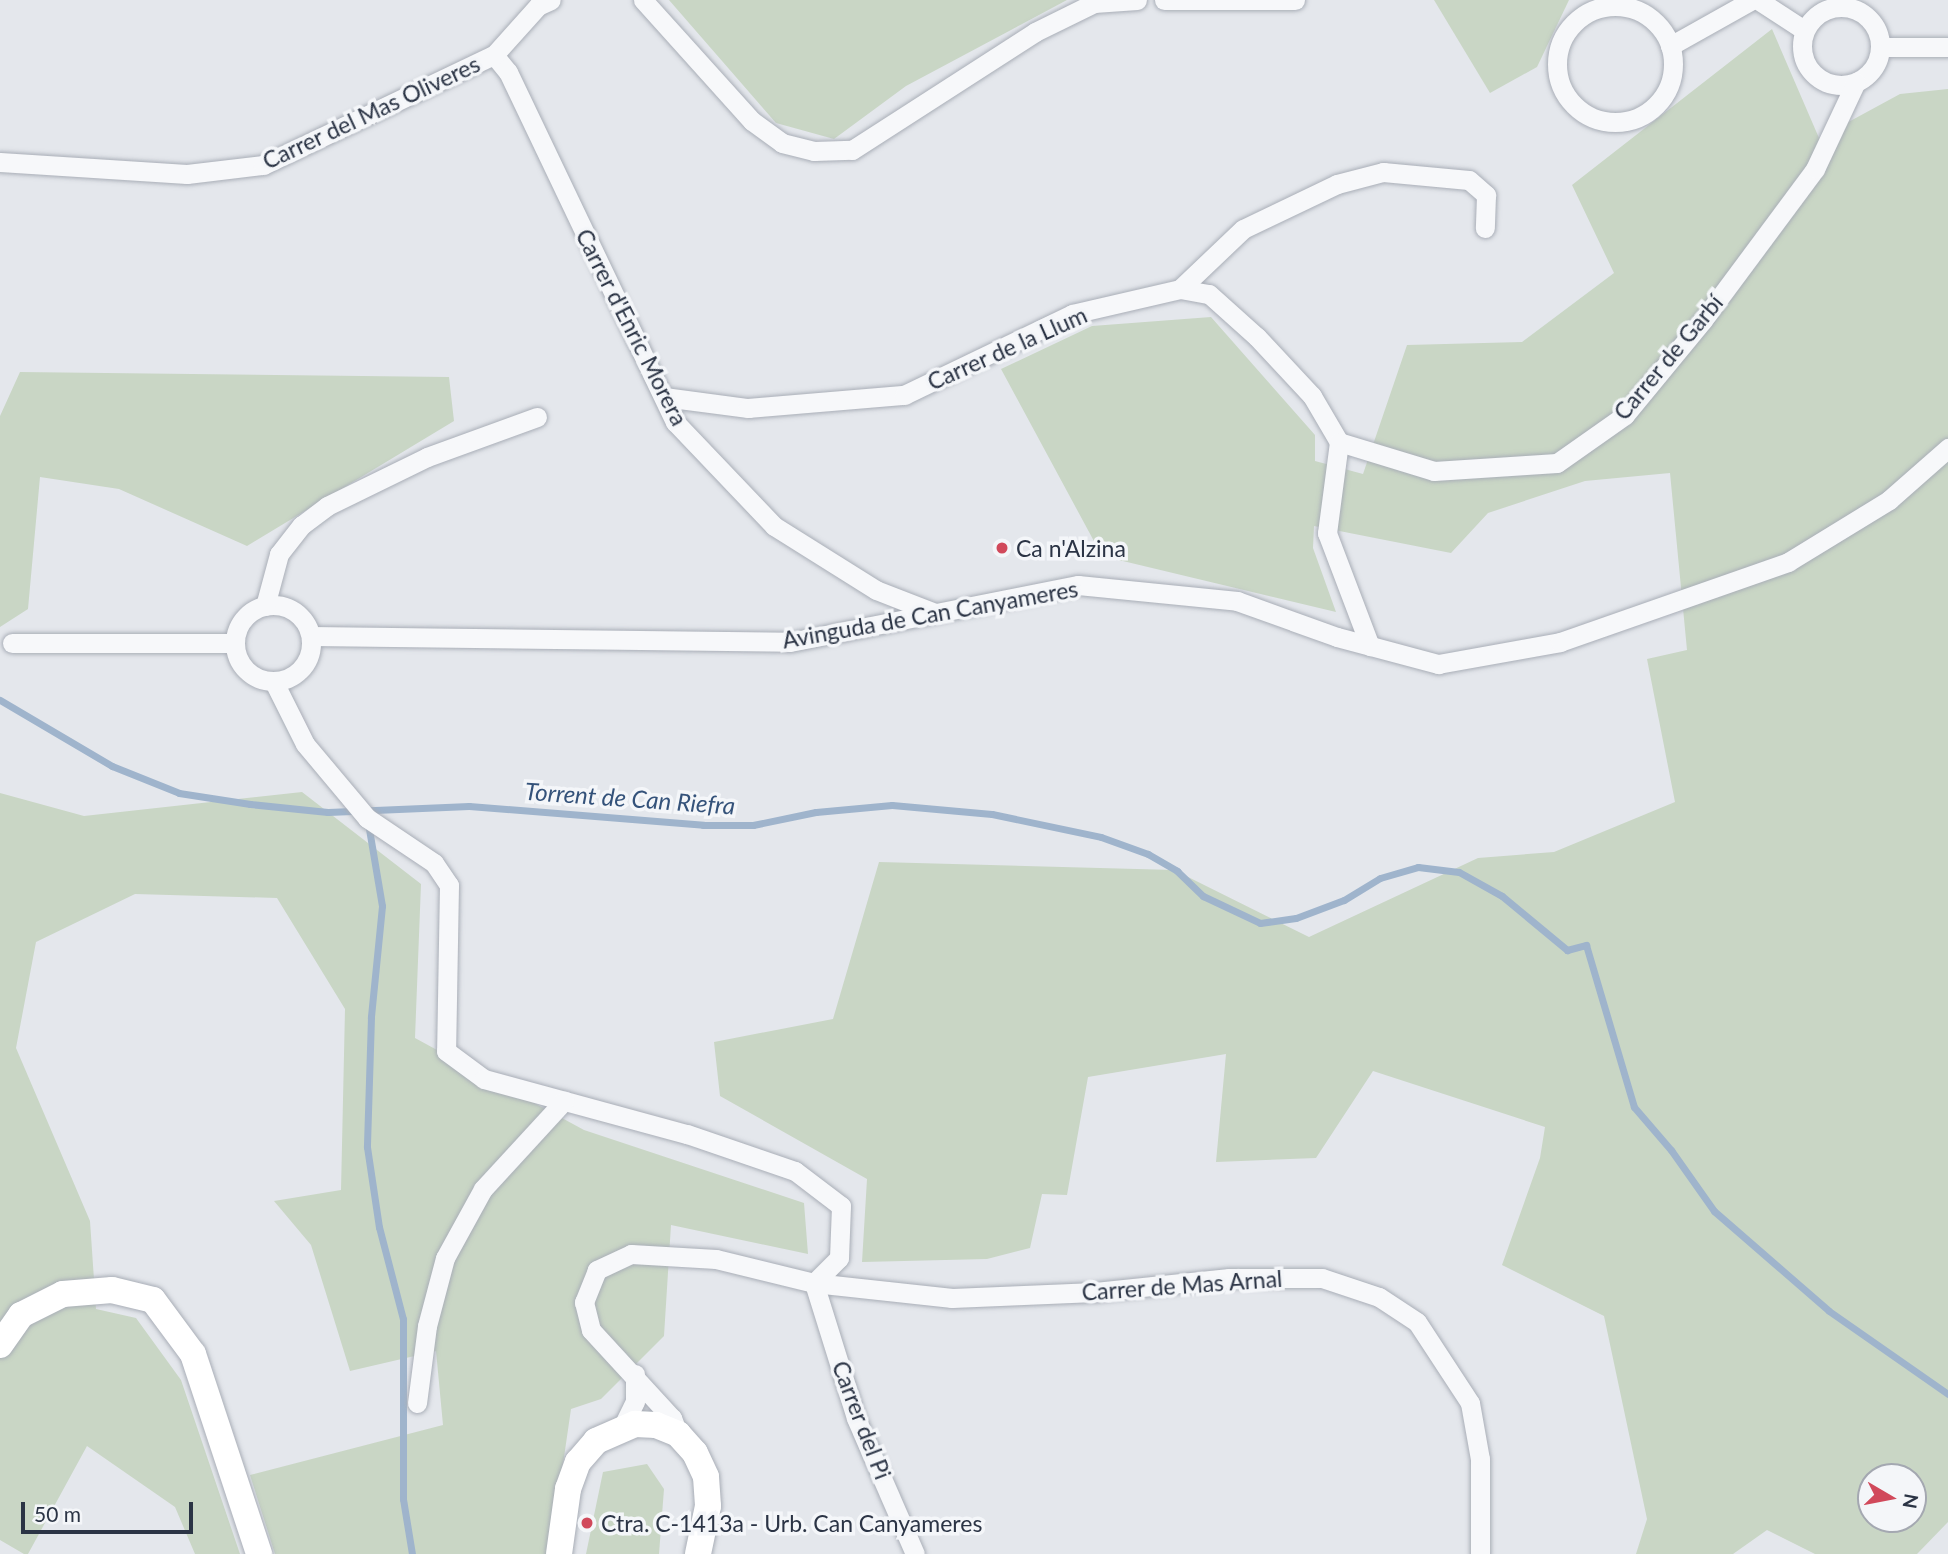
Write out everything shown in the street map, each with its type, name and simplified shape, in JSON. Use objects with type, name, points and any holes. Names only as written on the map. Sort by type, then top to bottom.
[{"type":"main road","points":[[0,1345],[21,1315],[63,1294],[112,1290],[153,1300],[193,1354],[259,1554]]},
{"type":"main road","points":[[559,1554],[568,1489],[578,1462],[596,1441],[622,1428],[656,1424],[678,1434],[695,1453],[706,1477],[708,1506],[698,1554]]},
{"type":"street","name":"Carrer del Mas Oliveres","points":[[0,162],[187,174],[263,165],[494,55],[538,6],[551,0]]},
{"type":"street","points":[[643,0],[751,121],[782,143],[814,151],[852,150],[1035,32],[1094,4],[1137,0]]},
{"type":"street","points":[[1164,0],[1295,0]]},
{"type":"street","points":[[1670,46],[1752,0]]},
{"type":"street","points":[[1758,0],[1804,30]]},
{"type":"street","points":[[1836,3],[1851,8],[1872,21],[1880,47],[1875,65],[1856,82],[1829,83],[1809,69],[1801,44],[1804,30],[1813,18],[1836,3]]},
{"type":"street","points":[[1619,5],[1642,12],[1658,24],[1670,46],[1673,66],[1665,94],[1634,119],[1599,120],[1581,111],[1562,88],[1557,68],[1559,47],[1568,29],[1599,7],[1619,5]]},
{"type":"street","points":[[1880,47],[1948,47]]},
{"type":"street","name":"Carrer d'Enric Morera","points":[[494,55],[508,72],[675,422],[774,527],[876,590],[936,613]]},
{"type":"street","name":"Carrer de Garbí","points":[[1339,442],[1434,471],[1557,463],[1625,415],[1703,320],[1815,169],[1856,82]]},
{"type":"street","points":[[1180,289],[1243,229],[1337,184],[1383,172],[1469,180],[1486,195],[1485,228]]},
{"type":"street","points":[[1180,289],[1209,294],[1257,337],[1312,396],[1339,442],[1327,533],[1370,646]]},
{"type":"street","name":"Carrer de la Llum","points":[[664,397],[748,408],[904,395],[1072,314],[1180,289]]},
{"type":"street","points":[[265,606],[279,554],[302,525],[327,506],[428,457],[537,417]]},
{"type":"street","name":"Avinguda de Can Canyameres","points":[[311,636],[790,642],[1078,585],[1237,601],[1370,646],[1438,664],[1560,642],[1788,562],[1889,500],[1948,448]]},
{"type":"street","points":[[265,606],[295,611],[311,636],[307,662],[299,673],[274,682],[246,671],[235,643],[244,619],[265,606]]},
{"type":"street","points":[[12,643],[235,643]]},
{"type":"street","points":[[274,682],[305,744],[367,818],[434,863],[449,885],[446,1051],[484,1080],[687,1134],[795,1171],[841,1206],[839,1258],[814,1283],[716,1259],[631,1254],[597,1270],[584,1302],[592,1330],[635,1374],[672,1418],[678,1434]]},
{"type":"street","points":[[417,1403],[427,1326],[445,1258],[483,1189],[564,1101]]},
{"type":"street","name":"Carrer de Mas Arnal","points":[[814,1283],[952,1298],[1095,1292],[1228,1278],[1322,1278],[1379,1297],[1417,1322],[1470,1403],[1480,1460],[1480,1554]]},
{"type":"street","name":"Carrer del Pi","points":[[814,1283],[856,1418],[915,1554]]},
{"type":"street","points":[[622,1428],[635,1401],[635,1374]]},
{"type":"green space","points":[[669,0],[1067,0],[906,86],[834,139],[776,123]]},
{"type":"green space","points":[[1434,0],[1569,0],[1537,67],[1490,93]]},
{"type":"green space","points":[[1772,29],[1819,138],[1900,94],[1948,89],[1948,1522],[1917,1554],[1815,1554],[1767,1530],[1733,1554],[1636,1554],[1647,1519],[1604,1316],[1502,1265],[1540,1158],[1545,1127],[1373,1071],[1316,1158],[1216,1162],[1226,1054],[1088,1077],[1067,1195],[1042,1194],[1030,1248],[987,1259],[862,1262],[867,1179],[720,1096],[714,1042],[833,1019],[879,862],[1174,870],[1309,937],[1478,858],[1554,852],[1675,802],[1647,659],[1687,650],[1670,473],[1585,481],[1488,513],[1451,553],[1314,526],[1313,548],[1336,612],[1102,556],[1001,369],[1092,326],[1211,317],[1315,435],[1315,461],[1363,474],[1407,345],[1522,342],[1614,273],[1572,185]]},
{"type":"green space","points":[[20,372],[449,377],[454,421],[247,546],[119,489],[40,477],[28,609],[0,627],[0,416]]},
{"type":"green space","points":[[302,792],[421,884],[415,1038],[584,1130],[804,1203],[808,1254],[671,1225],[664,1336],[601,1399],[571,1409],[550,1554],[275,1554],[250,1475],[443,1425],[436,1351],[350,1371],[311,1245],[274,1201],[341,1190],[345,1009],[277,898],[135,894],[36,942],[16,1048],[90,1221],[96,1309],[136,1318],[181,1380],[240,1554],[195,1554],[175,1507],[87,1446],[28,1554],[24,1554],[0,1540],[0,793],[84,816]]},
{"type":"green space","points":[[647,1464],[664,1489],[659,1554],[586,1554],[603,1472]]},
{"type":"waterway","name":"Torrent de Can Riefra","points":[[0,700],[112,766],[179,793],[250,804],[328,812],[469,806],[703,825],[753,825],[816,812],[892,805],[992,814],[1101,837],[1148,854],[1177,871],[1203,896],[1260,923],[1296,918],[1344,900],[1380,878],[1418,867],[1459,872],[1502,896],[1567,950],[1586,945],[1634,1107],[1671,1150],[1714,1211],[1829,1311],[1948,1394]]},
{"type":"waterway","points":[[368,823],[382,906],[371,1017],[367,1147],[379,1227],[403,1319],[403,1499],[412,1554]]},
{"type":"place","name":"Ca n'Alzina","points":[[1002,548]]},
{"type":"place","name":"Ctra. C-1413a - Urb. Can Canyameres","points":[[587,1523]]}]
